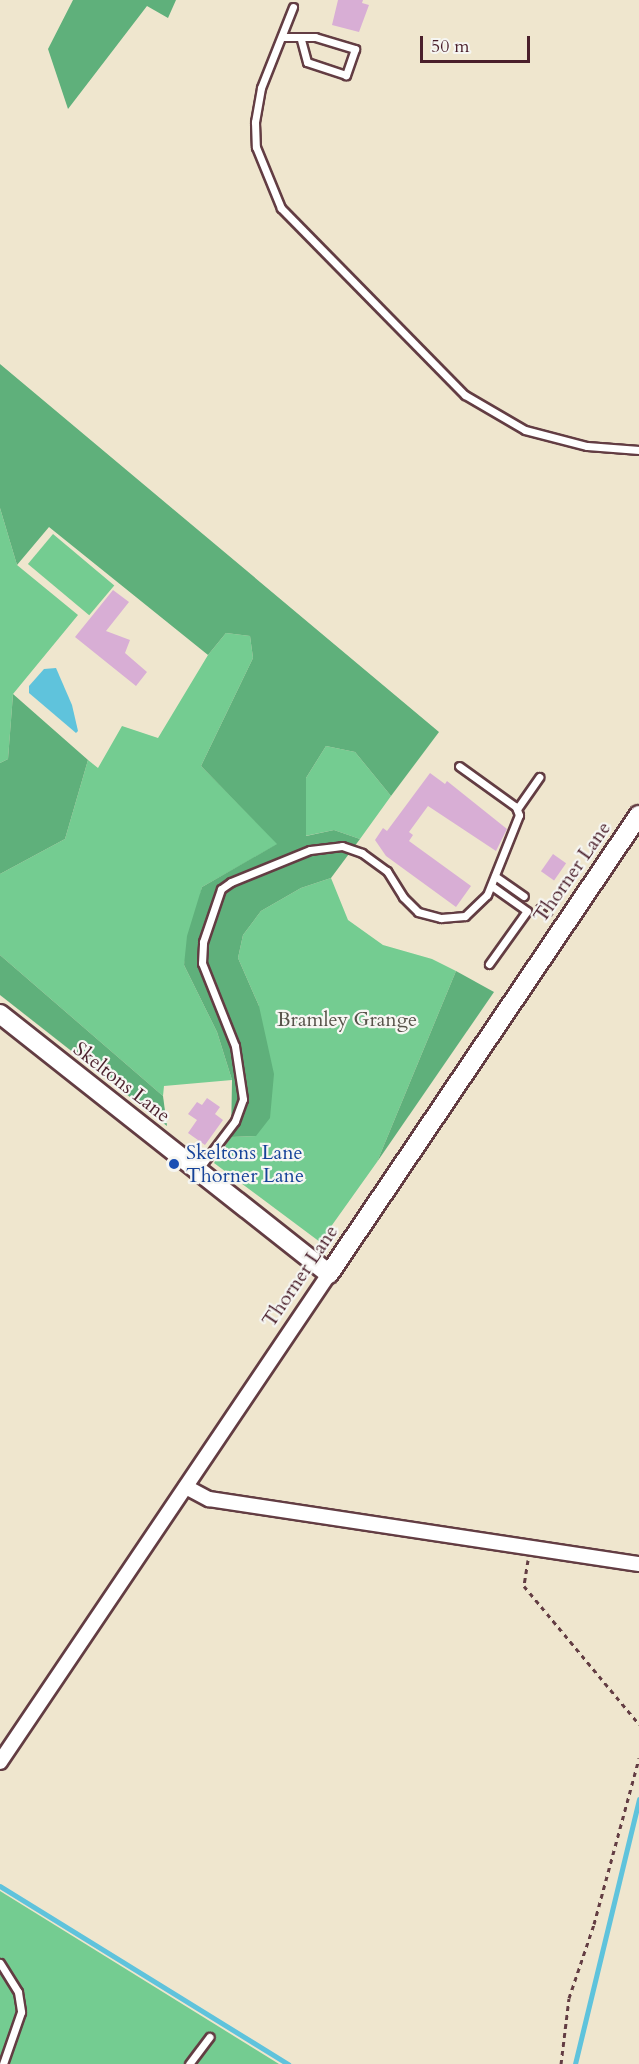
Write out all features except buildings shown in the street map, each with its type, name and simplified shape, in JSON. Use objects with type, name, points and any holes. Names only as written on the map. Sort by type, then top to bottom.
[{"type":"street","name":"Thorner Lane","points":[[0,1762],[639,815]]},
{"type":"street","name":"Skeltons Lane","points":[[0,1014],[329,1274]]},
{"type":"street","points":[[186,1486],[209,1498],[530,1550],[639,1564]]},
{"type":"lane","points":[[293,7],[261,88],[255,122],[256,147],[281,208],[465,394],[525,430],[587,446],[639,450]]},
{"type":"lane","points":[[283,37],[301,39],[315,37],[355,49],[346,75],[307,62],[301,39]]},
{"type":"lane","points":[[198,1170],[235,1121],[243,1099],[235,1046],[202,963],[203,942],[222,890],[231,882],[331,845],[352,849],[380,864],[393,878],[410,905],[430,916],[465,916],[481,904],[492,886],[519,820],[517,809],[459,766]]},
{"type":"lane","points":[[517,809],[539,777]]},
{"type":"lane","points":[[495,876],[524,896]]},
{"type":"lane","points":[[489,964],[527,911],[492,886]]},
{"type":"lane","points":[[0,1963],[18,1992],[21,2012],[3,2064]]},
{"type":"lane","points":[[189,2064],[209,2037]]},
{"type":"path","points":[[524,896],[564,923]]},
{"type":"path","points":[[530,1550],[524,1586],[639,1724]]},
{"type":"path","points":[[561,2064],[569,1998],[594,1924],[639,1758]]},
{"type":"green space","points":[[73,0],[176,0],[168,18],[147,6],[68,109],[48,49]]},
{"type":"green space","points":[[0,364],[439,732],[391,796],[355,752],[326,746],[306,778],[306,836],[334,830],[360,839],[331,878],[301,888],[261,911],[243,935],[238,958],[259,1006],[274,1074],[270,1118],[256,1136],[231,1137],[232,1080],[217,1032],[184,965],[187,936],[202,887],[277,844],[201,766],[253,658],[250,636],[226,633],[208,655],[49,527],[17,565],[0,508]]},
{"type":"green space","points":[[0,508],[17,565],[78,615],[13,694],[8,759],[0,763]]},
{"type":"green space","points":[[53,534],[114,585],[89,615],[28,564]]},
{"type":"green space","points":[[226,633],[250,636],[253,658],[201,766],[278,844],[202,887],[184,965],[217,1032],[232,1080],[164,1086],[163,1096],[0,955],[0,874],[65,839],[88,760],[98,768],[122,726],[158,738],[208,655]]},
{"type":"green space","points":[[13,694],[88,760],[65,839],[0,874],[0,763],[8,759]]},
{"type":"green space","points":[[326,746],[355,752],[391,796],[360,839],[334,830],[305,836],[306,778]]},
{"type":"green space","name":"Bramley Grange","points":[[331,878],[348,920],[383,945],[432,959],[456,971],[377,1162],[320,1242],[214,1163],[231,1137],[256,1136],[259,1006],[238,958],[243,935],[261,911],[301,888]]},
{"type":"green space","points":[[0,955],[163,1096],[167,1126],[0,995]]},
{"type":"green space","points":[[456,971],[494,992],[377,1162]]},
{"type":"green space","points":[[0,1891],[279,2064],[0,2064]]},
{"type":"water","points":[[56,668],[72,705],[78,731],[76,733],[29,693],[29,686],[44,669]]},
{"type":"waterway","points":[[575,2064],[639,1800]]},
{"type":"waterway","points":[[0,1886],[288,2064]]},
{"type":"place","name":"Skeltons Lane Thorner Lane","points":[[174,1164]]}]
